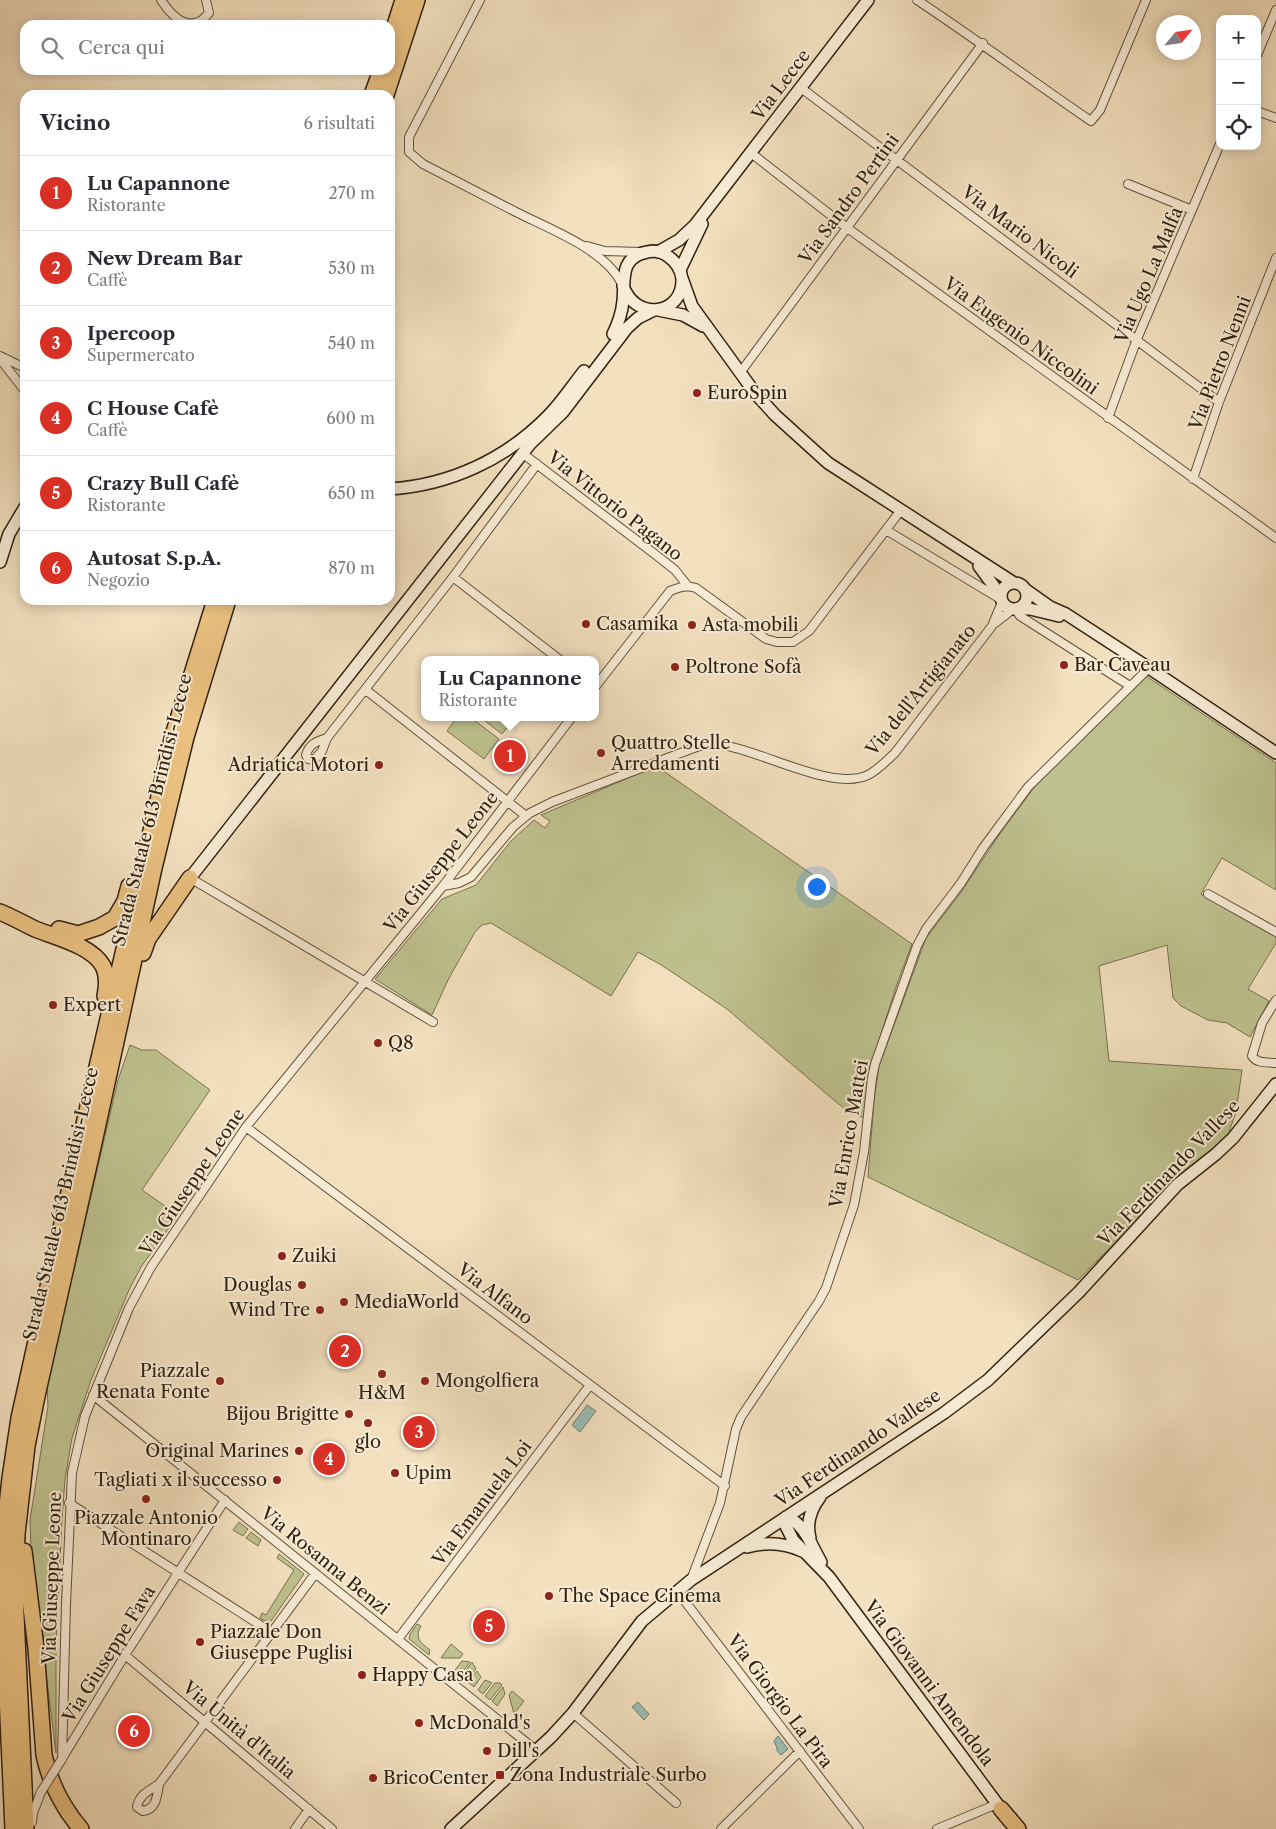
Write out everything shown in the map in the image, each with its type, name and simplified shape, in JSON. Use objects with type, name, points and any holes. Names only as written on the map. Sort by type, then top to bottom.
[{"type":"highway","points":[[395,25],[403,0]]},
{"type":"highway","points":[[395,67],[417,0]]},
{"type":"highway","points":[[374,90],[378,75]]},
{"type":"highway","points":[[388,90],[393,75]]},
{"type":"highway","name":"Strada Statale 613 Brindisi-Lecce","points":[[13,1829],[2,1548],[19,1418],[173,735],[213,605]]},
{"type":"highway","name":"Strada Statale 613 Brindisi-Lecce","points":[[26,1829],[15,1594],[17,1534],[23,1477],[37,1396],[154,868],[186,737],[226,605]]},
{"type":"highway","points":[[0,902],[53,928],[78,934],[99,927],[115,918],[125,901],[143,827],[158,800]]},
{"type":"highway","points":[[112,1062],[120,1048],[143,950],[148,939],[190,878]]},
{"type":"highway","points":[[0,912],[73,944],[92,955],[102,966],[108,984],[85,1086],[86,1115]]},
{"type":"highway","points":[[37,1396],[24,1520],[24,1545],[36,1648],[44,1748],[48,1772],[56,1790],[64,1807],[81,1829]]},
{"type":"highway","points":[[999,1807],[1013,1829]]},
{"type":"highway","points":[[999,1807],[1018,1829]]},
{"type":"street","points":[[161,0],[175,18],[179,20]]},
{"type":"street","points":[[202,20],[209,13],[206,0]]},
{"type":"street","points":[[480,0],[408,137],[409,152],[423,164],[578,243],[604,262],[619,278],[626,295],[639,307],[677,313],[692,319],[718,342]]},
{"type":"street","name":"Via Lecce","points":[[653,252],[687,233],[723,191],[868,0]]},
{"type":"street","points":[[917,0],[983,44],[1091,121],[1100,110],[1146,0]]},
{"type":"street","points":[[1261,48],[1273,26],[1276,10]]},
{"type":"street","name":"Via Sandro Pertini","points":[[740,373],[983,44]]},
{"type":"street","name":"Via Mario Nicoli","points":[[801,88],[897,158],[1219,402]]},
{"type":"street","points":[[1261,112],[1276,118]]},
{"type":"street","name":"Via Ugo La Malfa","points":[[1108,418],[1137,339],[1217,150]]},
{"type":"street","name":"Via Eugenio Niccolini","points":[[751,154],[846,227],[1276,538]]},
{"type":"street","points":[[1128,184],[1192,210]]},
{"type":"street","name":"Via Lecce","points":[[681,274],[698,231],[723,191]]},
{"type":"street","points":[[578,243],[605,251],[653,252],[667,255],[675,262],[681,274],[692,306],[740,373],[775,415],[828,463],[989,568],[1023,586],[1050,607],[1066,614],[1276,753]]},
{"type":"street","points":[[613,334],[621,313],[623,277],[626,268],[631,260],[639,254],[653,252]]},
{"type":"street","name":"Via Pietro Nenni","points":[[1193,479],[1219,402],[1276,258]]},
{"type":"street","points":[[395,489],[441,481],[462,474],[486,462],[532,432],[549,415],[613,334],[629,318],[673,302],[681,287],[681,274]]},
{"type":"street","points":[[433,1022],[190,878],[522,453],[563,412],[627,328],[638,318],[653,310]]},
{"type":"street","points":[[0,357],[20,366]]},
{"type":"street","points":[[0,357],[20,384]]},
{"type":"street","name":"Via Vittorio Pagano","points":[[522,453],[675,570],[687,585]]},
{"type":"street","points":[[328,738],[453,578],[537,464]]},
{"type":"street","points":[[599,682],[670,591],[687,585],[696,588],[766,639],[778,642],[793,642],[809,631],[901,510]]},
{"type":"street","points":[[0,562],[9,534],[20,515]]},
{"type":"street","points":[[886,530],[996,598],[1002,599]]},
{"type":"street","points":[[964,550],[984,571],[1005,605],[1015,609],[1049,613],[1075,621]]},
{"type":"street","points":[[453,578],[555,656]]},
{"type":"street","points":[[1002,599],[1005,586],[1014,582]]},
{"type":"street","points":[[1015,609],[1026,601],[1026,590]]},
{"type":"street","name":"Via dell'Artigianato","points":[[992,626],[1002,599]]},
{"type":"street","points":[[1015,609],[1020,616],[1130,686]]},
{"type":"street","name":"Via dell'Artigianato","points":[[442,886],[459,883],[470,877],[513,827],[526,816],[552,802],[699,746],[711,744],[730,746],[836,780],[857,779],[867,775],[877,769],[894,753],[992,626],[1015,609]]},
{"type":"street","name":"Via Enrico Mattei","points":[[692,1580],[725,1486],[736,1428],[741,1417],[826,1288],[854,1205],[864,1152],[875,1064],[917,946],[926,929],[961,883],[983,848],[1028,787],[1149,668]]},
{"type":"street","points":[[366,690],[526,816]]},
{"type":"street","name":"Via Giuseppe Leone","points":[[62,1758],[69,1503],[72,1473],[85,1416],[129,1308],[151,1267],[246,1127],[442,886],[569,721]]},
{"type":"street","points":[[1208,894],[1276,932]]},
{"type":"street","points":[[1276,1000],[1262,1023],[1252,1056],[1260,1062],[1276,1063]]},
{"type":"street","name":"Via Ferdinando Vallese","points":[[452,1829],[537,1751],[573,1713],[642,1621],[677,1590],[944,1412],[988,1380],[1079,1292],[1177,1185],[1233,1138],[1276,1084]]},
{"type":"street","name":"Via Alfano","points":[[246,1127],[725,1486]]},
{"type":"street","name":"Via Emanuela Loi","points":[[398,1639],[590,1386]]},
{"type":"street","name":"Via Rosanna Benzi","points":[[93,1395],[537,1751]]},
{"type":"street","name":"Via Giovanni Amendola","points":[[810,1551],[811,1513],[814,1505],[826,1490]]},
{"type":"street","name":"Via Giuseppe Fava","points":[[32,1829],[33,1813],[41,1792],[125,1655],[225,1500]]},
{"type":"street","points":[[69,1503],[271,1632]]},
{"type":"street","name":"Via Giovanni Amendola","points":[[786,1517],[796,1522],[810,1551],[999,1807]]},
{"type":"street","points":[[736,1551],[754,1545],[773,1544],[810,1551]]},
{"type":"street","points":[[159,1784],[315,1574]]},
{"type":"street","name":"Via Giorgio La Pira","points":[[677,1590],[859,1829]]},
{"type":"street","name":"Via Unità d'Italia","points":[[125,1655],[332,1829]]},
{"type":"street","points":[[573,1713],[676,1803]]},
{"type":"street","points":[[721,1829],[800,1751]]},
{"type":"street","points":[[937,1829],[999,1807]]},
{"type":"street","points":[[295,1829],[309,1810]]},
{"type":"green space","points":[[1146,676],[1276,763],[1276,890],[1222,858],[1201,894],[1276,937],[1276,943],[1248,989],[1269,1001],[1250,1037],[1227,1023],[1208,1020],[1181,1006],[1173,998],[1167,945],[1099,966],[1109,1061],[1242,1070],[1236,1112],[1228,1135],[1208,1155],[1182,1175],[1078,1280],[868,1177],[874,1101],[879,1066],[926,938],[959,895],[1001,832],[1042,777]]},
{"type":"green space","points":[[454,721],[475,721],[499,739],[484,759],[447,731]]},
{"type":"green space","points":[[485,721],[512,721],[502,734]]},
{"type":"green space","points":[[661,764],[662,770],[912,944],[871,1065],[867,1083],[865,1118],[849,1112],[835,1101],[727,1009],[663,966],[638,952],[611,996],[491,923],[482,925],[475,932],[449,978],[432,1015],[375,979],[442,899],[476,885],[511,841],[534,820],[545,828],[550,821],[541,815]]},
{"type":"green space","points":[[130,1045],[142,1050],[156,1050],[210,1090],[142,1190],[178,1215],[141,1267],[129,1290],[91,1380],[72,1438],[65,1479],[62,1520],[56,1643],[56,1753],[31,1553],[30,1520],[48,1406],[47,1385],[118,1080]]},
{"type":"green space","points":[[239,1522],[248,1529],[243,1536],[233,1530]]},
{"type":"green space","points":[[251,1532],[261,1540],[258,1546],[246,1538]]},
{"type":"green space","points":[[279,1554],[304,1574],[271,1621],[267,1622],[260,1618],[262,1613],[266,1615],[294,1570],[277,1558]]},
{"type":"green space","points":[[417,1624],[421,1626],[418,1637],[430,1650],[429,1655],[409,1639]]},
{"type":"green space","points":[[451,1644],[463,1654],[460,1658],[441,1658]]},
{"type":"green space","points":[[462,1661],[470,1662],[460,1675],[454,1671]]},
{"type":"green space","points":[[472,1662],[476,1669],[466,1680],[461,1677]]},
{"type":"green space","points":[[477,1671],[481,1677],[474,1687],[468,1682]]},
{"type":"green space","points":[[485,1680],[492,1683],[483,1694],[478,1690]]},
{"type":"green space","points":[[495,1683],[502,1685],[490,1700],[485,1696]]},
{"type":"green space","points":[[503,1687],[505,1694],[497,1706],[492,1701]]},
{"type":"green space","points":[[512,1691],[524,1701],[514,1714],[509,1695]]},
{"type":"water","points":[[587,1405],[596,1411],[580,1432],[572,1425]]},
{"type":"water","points":[[638,1702],[649,1714],[644,1720],[632,1707]]},
{"type":"water","points":[[778,1736],[788,1749],[781,1755],[777,1751],[774,1741]]},
{"type":"place","name":"EuroSpin","points":[[697,393]]},
{"type":"place","name":"Casamika","points":[[586,624]]},
{"type":"place","name":"Asta mobili","points":[[692,625]]},
{"type":"place","name":"Bar Caveau","points":[[1064,665]]},
{"type":"place","name":"Poltrone Sofà","points":[[675,667]]},
{"type":"place","name":"Quattro Stelle Arredamenti","points":[[601,753]]},
{"type":"place","name":"Lu Capannone","points":[[510,756]]},
{"type":"place","name":"Adriatica Motori","points":[[379,765]]},
{"type":"place","name":"Expert","points":[[53,1005]]},
{"type":"place","name":"Q8","points":[[378,1043]]},
{"type":"place","name":"Zuiki","points":[[282,1256]]},
{"type":"place","name":"Douglas","points":[[302,1285]]},
{"type":"place","name":"MediaWorld","points":[[344,1302]]},
{"type":"place","name":"Wind Tre","points":[[320,1310]]},
{"type":"place","name":"New Dream Bar","points":[[345,1351]]},
{"type":"place","name":"H&M","points":[[382,1374]]},
{"type":"place","name":"Piazzale Renata Fonte","points":[[220,1381]]},
{"type":"place","name":"Mongolfiera","points":[[425,1381]]},
{"type":"place","name":"Bijou Brigitte","points":[[349,1414]]},
{"type":"place","name":"glo","points":[[368,1423]]},
{"type":"place","name":"Ipercoop","points":[[419,1432]]},
{"type":"place","name":"Original Marines","points":[[299,1451]]},
{"type":"place","name":"C House Cafè","points":[[329,1459]]},
{"type":"place","name":"Upim","points":[[395,1473]]},
{"type":"place","name":"Tagliati x il successo","points":[[277,1480]]},
{"type":"place","name":"Piazzale Antonio Montinaro","points":[[146,1499]]},
{"type":"place","name":"The Space Cinema","points":[[549,1596]]},
{"type":"place","name":"Crazy Bull Cafè","points":[[489,1626]]},
{"type":"place","name":"Piazzale Don Giuseppe Puglisi","points":[[200,1642]]},
{"type":"place","name":"Happy Casa","points":[[362,1675]]},
{"type":"place","name":"McDonald's","points":[[419,1723]]},
{"type":"place","name":"Autosat S.p.A.","points":[[134,1731]]},
{"type":"place","name":"Dill's","points":[[487,1751]]},
{"type":"place","name":"Zona Industriale Surbo","points":[[500,1775]]},
{"type":"place","name":"BricoCenter","points":[[373,1778]]}]
